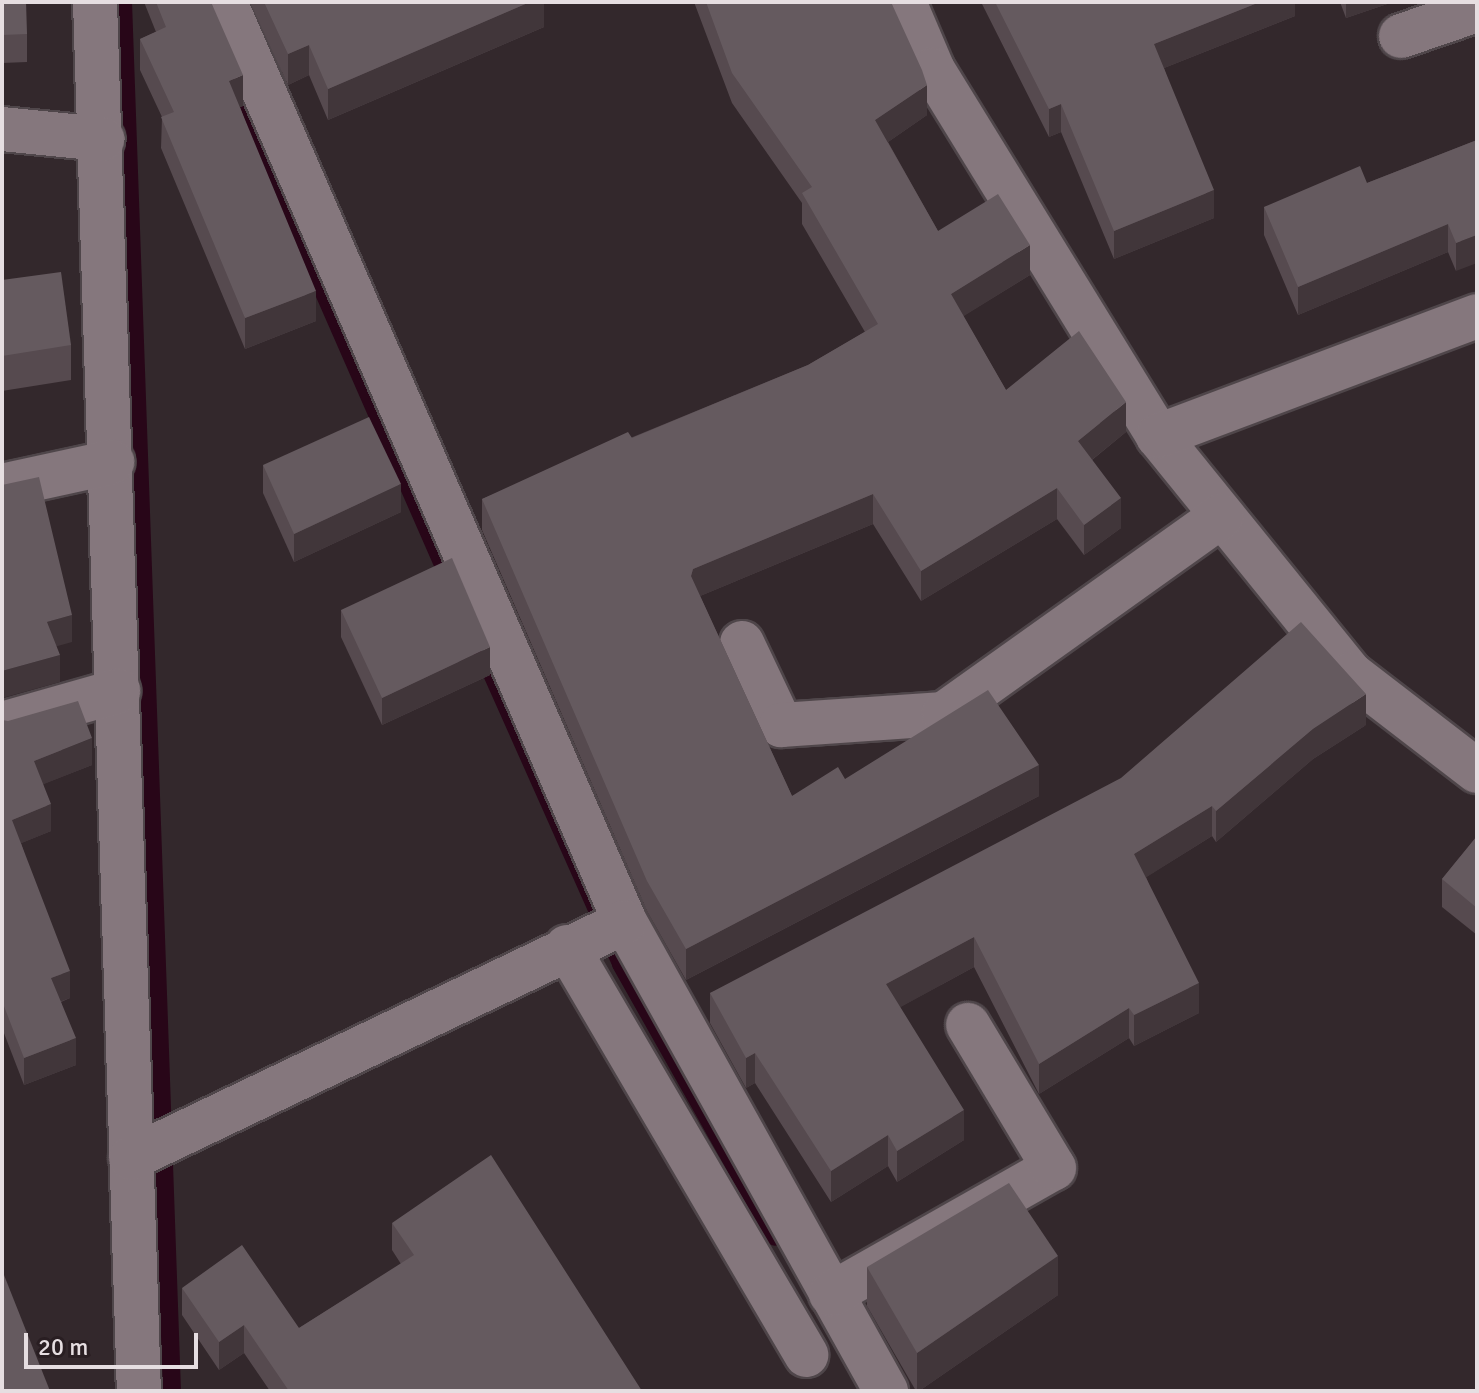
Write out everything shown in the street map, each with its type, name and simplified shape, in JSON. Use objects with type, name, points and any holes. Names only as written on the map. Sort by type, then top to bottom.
[{"type":"street","points":[[95,2],[103,139],[118,691],[151,1151],[139,1391]]},
{"type":"street","points":[[225,2],[356,295],[352,306],[447,525],[462,537],[599,933],[806,1355]]},
{"type":"street","points":[[904,2],[933,70],[1158,436],[1351,674],[1477,771]]},
{"type":"street","points":[[1401,36],[1477,10]]},
{"type":"street","points":[[2,129],[103,139]]},
{"type":"street","points":[[1158,436],[1477,316]]},
{"type":"street","points":[[2,486],[112,462]]},
{"type":"street","points":[[742,643],[781,725],[944,714],[1222,516]]},
{"type":"street","points":[[2,724],[118,691]]},
{"type":"street","points":[[599,933],[676,1013],[886,1391]]},
{"type":"street","points":[[151,1151],[599,933]]},
{"type":"street","points":[[676,1013],[718,992]]},
{"type":"street","points":[[831,1294],[1054,1168],[968,1025]]},
{"type":"building","points":[[2,2],[26,2],[27,34],[2,35]]},
{"type":"building","points":[[156,2],[211,2],[243,75],[229,81],[316,291],[245,318],[161,117],[174,112],[140,39],[166,27]]},
{"type":"building","points":[[264,2],[530,2],[328,89],[309,45],[288,54]]},
{"type":"building","points":[[706,2],[891,2],[927,85],[875,120],[938,231],[998,194],[1030,245],[951,294],[1006,390],[1079,331],[1126,402],[1078,441],[1121,498],[1084,525],[1057,488],[921,571],[873,494],[693,569],[691,576],[792,796],[838,767],[845,779],[988,690],[1039,765],[686,949],[647,881],[482,499],[628,432],[632,438],[808,365],[878,324],[802,193],[812,187],[732,73]]},
{"type":"building","points":[[995,2],[1260,2],[1154,44],[1214,190],[1114,231],[1061,104],[1049,109]]},
{"type":"building","points":[[1477,140],[1477,235],[1456,243],[1448,224],[1298,287],[1264,207],[1360,166],[1367,183]]},
{"type":"building","points":[[61,272],[71,345],[2,356],[2,280]]},
{"type":"building","points":[[369,417],[401,484],[294,534],[263,465]]},
{"type":"building","points":[[39,477],[72,615],[47,622],[60,655],[2,671],[2,485]]},
{"type":"building","points":[[452,558],[490,647],[382,698],[341,610]]},
{"type":"building","points":[[1301,622],[1366,694],[1313,729],[1216,811],[1212,806],[1134,854],[1199,983],[1134,1015],[1129,1008],[1039,1064],[974,937],[886,984],[964,1110],[897,1151],[888,1135],[831,1171],[755,1053],[746,1058],[710,993],[1121,778]]},
{"type":"building","points":[[78,701],[92,738],[34,761],[51,804],[12,820],[70,971],[51,978],[76,1038],[24,1058],[2,1001],[2,720],[8,721]]},
{"type":"building","points":[[1477,836],[1477,908],[1442,879]]},
{"type":"building","points":[[491,1155],[642,1391],[289,1391],[244,1325],[219,1342],[182,1288],[242,1245],[299,1328],[414,1255],[392,1223]]},
{"type":"building","points":[[1009,1183],[1058,1256],[917,1353],[867,1267]]},
{"type":"building","points":[[2,1270],[50,1391],[2,1391]]},
{"type":"waterway","points":[[123,2],[172,1391]]},
{"type":"waterway","points":[[233,85],[452,585]]},
{"type":"waterway","points":[[481,649],[621,964],[775,1237]]}]
